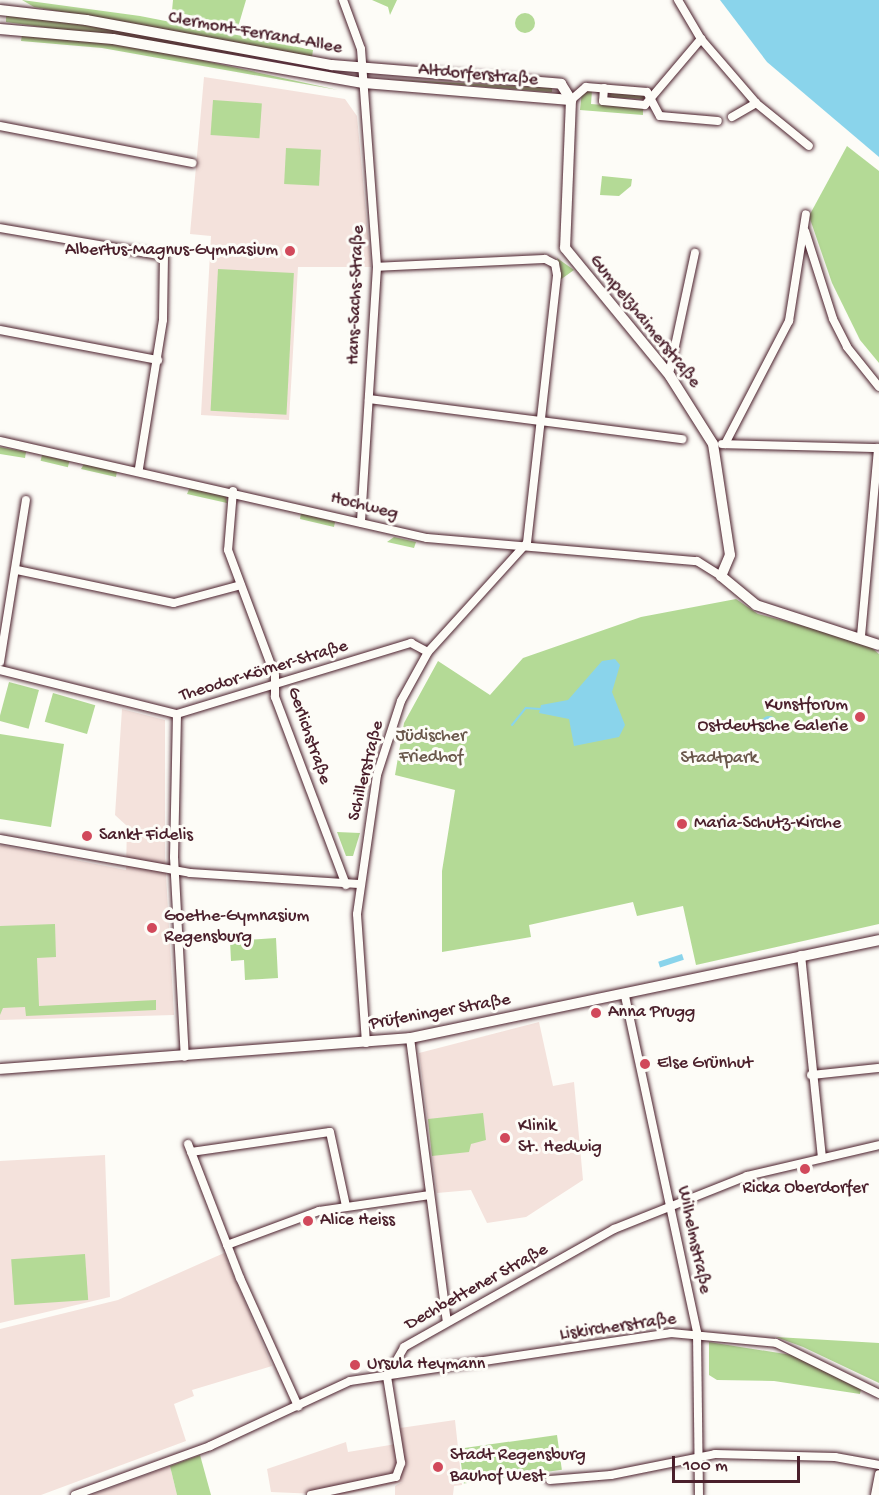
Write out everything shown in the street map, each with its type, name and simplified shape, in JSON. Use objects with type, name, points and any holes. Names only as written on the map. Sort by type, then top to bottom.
[{"type":"street","name":"Hans-Sachs-Straße","points":[[343,0],[358,36],[363,69],[377,267],[362,522]]},
{"type":"street","points":[[678,0],[701,39],[756,103],[809,146]]},
{"type":"street","name":"Clermont-Ferrand-Allee","points":[[0,10],[363,69]]},
{"type":"street","name":"Clermont-Ferrand-Allee","points":[[0,29],[113,39],[363,83]]},
{"type":"street","points":[[604,88],[603,101],[645,105],[701,39]]},
{"type":"street","name":"Altdorferstraße","points":[[363,69],[647,92],[660,116],[718,121]]},
{"type":"street","name":"Altdorferstraße","points":[[363,83],[571,100]]},
{"type":"street","points":[[561,84],[571,100],[586,87]]},
{"type":"street","name":"Gumpelzhaimerstraße","points":[[571,100],[565,248],[669,374],[713,444],[730,555],[721,576]]},
{"type":"street","points":[[732,117],[756,103]]},
{"type":"street","points":[[0,126],[192,163]]},
{"type":"street","points":[[725,444],[785,333],[806,214]]},
{"type":"street","points":[[803,226],[833,319],[847,347],[879,387]]},
{"type":"street","points":[[0,228],[164,256],[158,360],[139,469]]},
{"type":"street","points":[[669,374],[695,253]]},
{"type":"street","points":[[377,267],[552,260],[557,275],[543,422],[526,543],[520,548]]},
{"type":"street","points":[[0,330],[158,360]]},
{"type":"street","points":[[369,399],[682,439]]},
{"type":"street","name":"Hochweg","points":[[0,441],[139,469],[427,538],[520,548],[698,561],[721,576]]},
{"type":"street","points":[[713,444],[879,448],[861,636]]},
{"type":"street","name":"Gerlichstraße","points":[[233,491],[226,535],[275,686],[346,885]]},
{"type":"street","points":[[0,662],[17,570],[26,501]]},
{"type":"street","name":"Schillerstraße","points":[[366,1042],[359,884],[382,758],[402,701],[428,652],[520,548]]},
{"type":"street","points":[[17,570],[174,603],[241,585]]},
{"type":"street","points":[[721,576],[756,605],[861,636],[879,645]]},
{"type":"street","name":"Theodor-Körner-Straße","points":[[0,670],[177,714],[411,643],[428,652]]},
{"type":"street","points":[[177,714],[176,870],[184,1057]]},
{"type":"street","points":[[0,838],[176,870],[346,885],[359,884]]},
{"type":"street","name":"Prüfeninger Straße","points":[[0,1070],[410,1038],[625,996],[801,955],[879,940]]},
{"type":"street","points":[[801,955],[811,1076],[822,1158]]},
{"type":"street","name":"Wilhelmstraße","points":[[625,996],[697,1333],[696,1456],[699,1495]]},
{"type":"street","points":[[410,1038],[447,1322]]},
{"type":"street","points":[[811,1076],[879,1068]]},
{"type":"street","points":[[298,1406],[227,1245],[190,1148],[330,1132],[346,1206]]},
{"type":"street","name":"Dechbettener Straße","points":[[387,1377],[404,1347],[614,1228],[669,1204],[747,1176],[879,1145]]},
{"type":"street","points":[[227,1245],[268,1227],[346,1206],[430,1195]]},
{"type":"street","name":"Liskircherstraße","points":[[387,1377],[697,1333],[735,1335],[801,1352],[879,1394]]},
{"type":"street","points":[[75,1495],[192,1453],[350,1381],[387,1377],[401,1463],[396,1477],[311,1495]]},
{"type":"street","points":[[550,1480],[611,1475],[696,1456],[835,1457],[879,1464]]},
{"type":"street","points":[[875,1495],[879,1474]]},
{"type":"shaded area","name":"Albertus-Magnus-Gymnasium","points":[[204,77],[345,99],[357,116],[371,267],[298,267],[289,420],[201,415],[211,236],[190,234]]},
{"type":"shaded area","points":[[122,709],[165,720],[165,857],[174,1015],[0,1020],[0,845],[126,870],[127,826],[115,815]]},
{"type":"shaded area","name":"Klinik St. Hedwig","points":[[539,1022],[553,1086],[574,1082],[583,1180],[526,1217],[487,1223],[471,1190],[437,1193],[419,1053]]},
{"type":"shaded area","points":[[105,1155],[110,1297],[0,1323],[0,1161]]},
{"type":"shaded area","points":[[224,1253],[272,1366],[192,1390],[194,1396],[174,1404],[186,1441],[41,1495],[0,1495],[0,1329],[118,1300]]},
{"type":"shaded area","points":[[455,1420],[462,1485],[454,1486],[453,1495],[395,1495],[395,1486],[402,1482],[340,1495],[271,1492],[267,1469],[346,1442],[348,1452],[402,1443],[400,1428]]},
{"type":"shaded area","points":[[170,1466],[177,1495],[90,1495],[97,1493]]},
{"type":"green space","points":[[22,0],[140,16],[313,50],[312,57],[34,7]]},
{"type":"green space","points":[[173,0],[246,0],[238,27],[172,11]]},
{"type":"green space","points":[[372,0],[397,0],[390,15],[388,7]]},
{"type":"green space","points":[[525,13],[532,16],[535,23],[532,30],[525,33],[518,30],[515,23],[518,16]]},
{"type":"green space","points":[[6,14],[67,21],[340,69],[6,22]]},
{"type":"green space","points":[[31,34],[141,47],[338,90],[102,48],[21,41],[22,35]]},
{"type":"green space","points":[[387,79],[552,88],[552,92],[551,92]]},
{"type":"green space","points":[[592,90],[591,104],[643,108],[643,115],[580,110],[582,91]]},
{"type":"green space","points":[[611,92],[645,95],[644,99],[609,97]]},
{"type":"green space","points":[[213,100],[262,103],[259,138],[211,135]]},
{"type":"green space","points":[[847,146],[879,171],[879,363],[860,340],[832,283],[809,216]]},
{"type":"green space","points":[[286,148],[321,150],[319,186],[284,184]]},
{"type":"green space","points":[[602,176],[632,179],[631,186],[619,196],[600,195]]},
{"type":"green space","points":[[557,258],[574,270],[560,280],[561,269]]},
{"type":"green space","points":[[218,269],[294,273],[286,415],[211,411]]},
{"type":"green space","points":[[0,447],[26,452],[25,458],[0,454]]},
{"type":"green space","points":[[42,455],[69,461],[68,467],[41,461]]},
{"type":"green space","points":[[84,464],[117,471],[116,477],[81,469]]},
{"type":"green space","points":[[190,487],[226,496],[227,503],[187,494]]},
{"type":"green space","points":[[301,513],[335,522],[334,527],[300,519]]},
{"type":"green space","points":[[394,537],[416,542],[414,548],[387,542]]},
{"type":"green space","name":"Stadtpark","points":[[736,599],[758,614],[865,642],[879,654],[879,924],[696,965],[683,906],[637,916],[633,902],[529,925],[531,937],[442,952],[442,871],[455,790],[395,775],[404,723],[438,661],[490,695],[523,658],[641,617]]},
{"type":"green space","points":[[9,682],[39,690],[29,729],[0,721]]},
{"type":"green space","points":[[53,693],[95,705],[87,734],[45,722]]},
{"type":"green space","points":[[0,734],[64,744],[51,827],[0,819]]},
{"type":"green space","points":[[337,832],[360,833],[353,856],[346,856]]},
{"type":"green space","points":[[55,924],[56,957],[37,958],[39,1006],[156,1000],[156,1010],[26,1016],[25,1007],[3,1008],[0,1015],[0,926]]},
{"type":"green space","points":[[276,938],[278,978],[245,980],[244,960],[231,961],[230,941]]},
{"type":"green space","points":[[483,1113],[486,1140],[471,1144],[469,1152],[432,1156],[428,1119]]},
{"type":"green space","points":[[85,1254],[88,1300],[14,1305],[11,1259]]},
{"type":"green space","points":[[776,1337],[879,1343],[879,1383],[803,1347]]},
{"type":"green space","points":[[709,1342],[798,1356],[861,1389],[860,1394],[774,1381],[717,1380],[709,1375]]},
{"type":"green space","points":[[557,1435],[562,1470],[464,1483],[459,1449]]},
{"type":"green space","points":[[200,1455],[211,1495],[177,1495],[170,1466]]},
{"type":"water","points":[[720,0],[879,0],[879,157],[767,62]]},
{"type":"water","points":[[615,659],[620,665],[612,692],[625,725],[619,737],[574,746],[569,719],[539,713],[541,705],[568,700],[602,661]]},
{"type":"water","points":[[766,716],[772,716],[777,724],[775,730],[766,732],[761,727],[761,721]]},
{"type":"water","points":[[682,954],[684,960],[660,967],[658,962]]},
{"type":"waterway","points":[[512,725],[526,708],[540,709]]},
{"type":"place","name":"Albertus-Magnus-Gymnasium","points":[[290,251]]},
{"type":"place","name":"Kunstforum Ostdeutsche Galerie","points":[[860,717]]},
{"type":"place","name":"Maria-Schutz-Kirche","points":[[682,824]]},
{"type":"place","name":"Sankt Fidelis","points":[[87,836]]},
{"type":"place","name":"Goethe-Gymnasium Regensburg","points":[[152,928]]},
{"type":"place","name":"Anna Prugg","points":[[596,1013]]},
{"type":"place","name":"Else Grünhut","points":[[645,1064]]},
{"type":"place","name":"Klinik St. Hedwig","points":[[505,1138]]},
{"type":"place","name":"Ricka Oberdorfer","points":[[805,1169]]},
{"type":"place","name":"Alice Heiss","points":[[308,1221]]},
{"type":"place","name":"Ursula Heymann","points":[[355,1365]]},
{"type":"place","name":"Stadt Regensburg Bauhof West","points":[[438,1467]]},
{"type":"park label","name":"Jüdischer Friedhof","points":[[431,748]]}]
